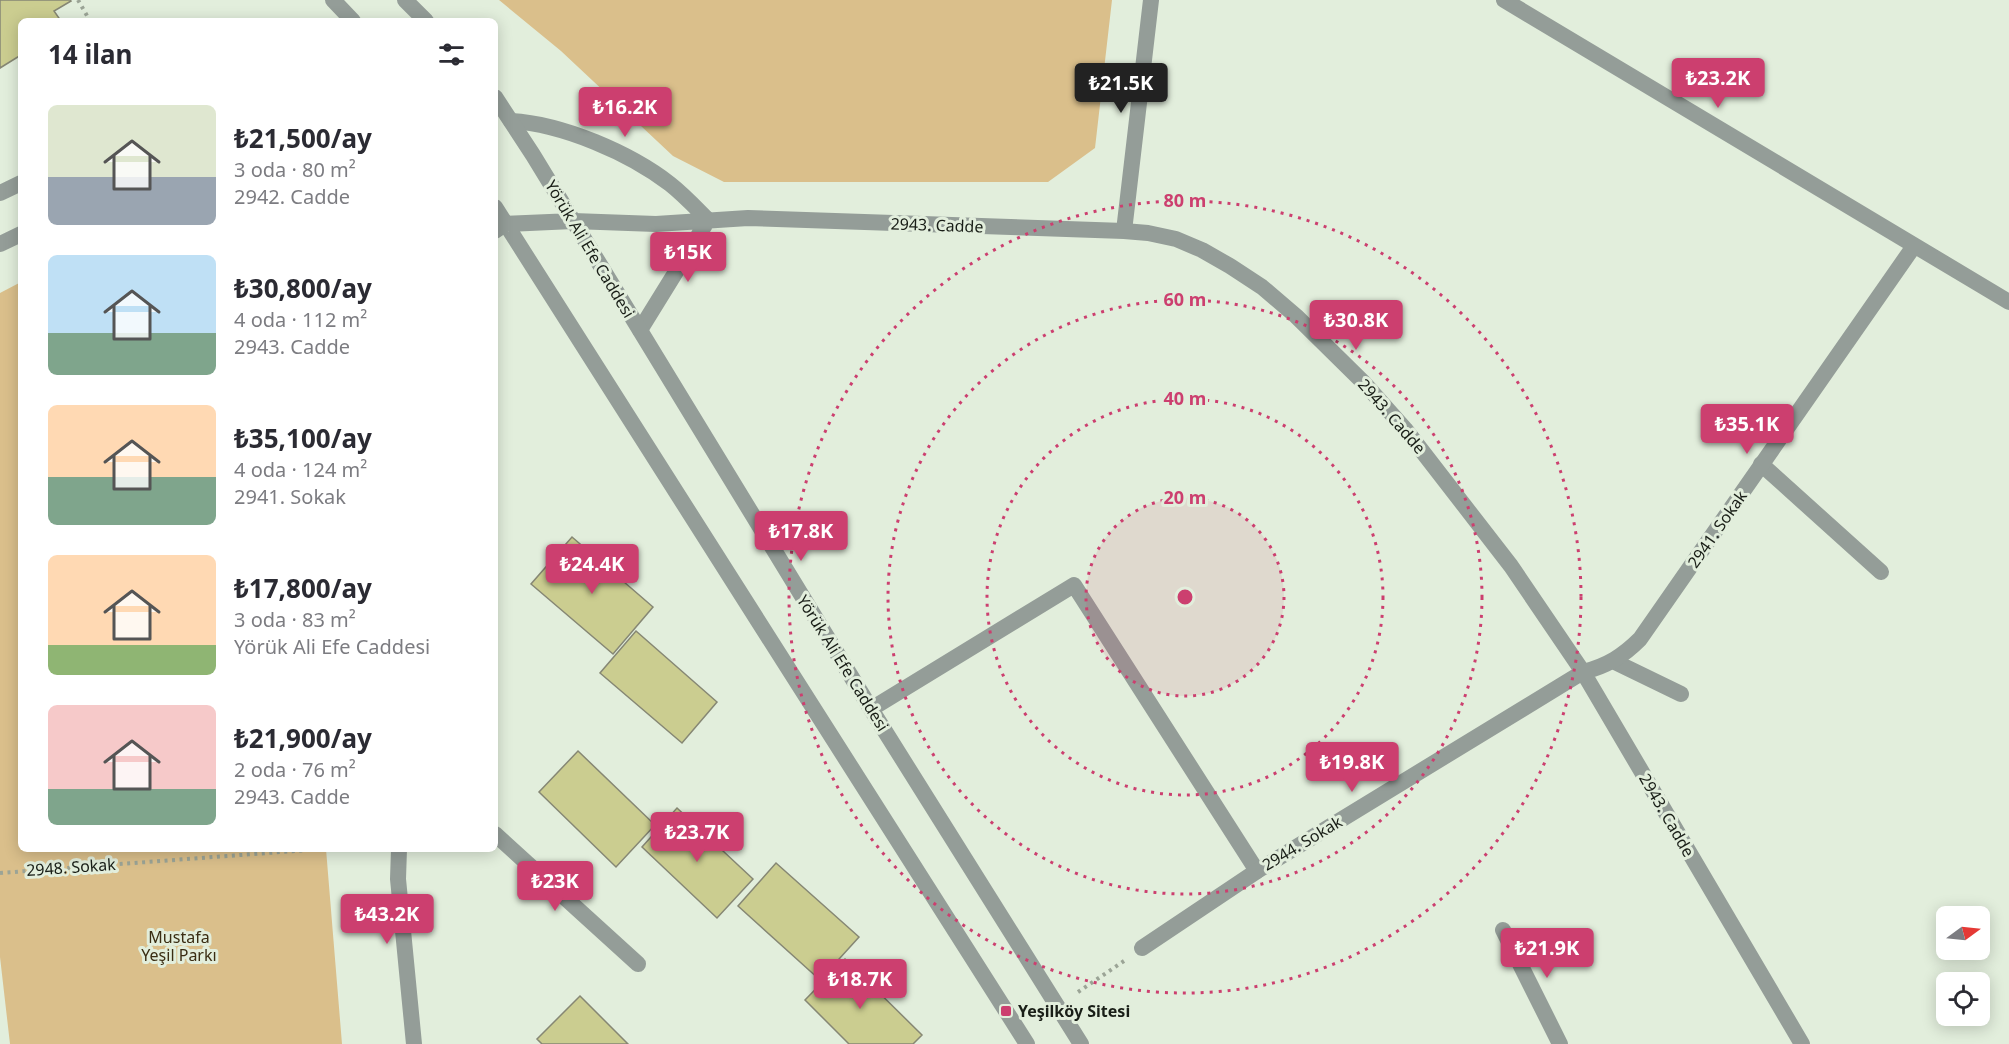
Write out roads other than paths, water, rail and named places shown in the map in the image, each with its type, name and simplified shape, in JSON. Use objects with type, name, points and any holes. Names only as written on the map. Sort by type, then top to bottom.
[{"type":"street","points":[[333,0],[349,18]]},
{"type":"street","points":[[405,0],[423,18]]},
{"type":"street","points":[[1124,231],[1151,0]]},
{"type":"street","points":[[1504,0],[2009,303]]},
{"type":"street","name":"Yörük Ali Efe Caddesi","points":[[498,101],[871,709],[1082,1044]]},
{"type":"street","points":[[512,121],[567,132],[612,150],[665,181],[708,220],[640,330]]},
{"type":"street","points":[[0,193],[18,184]]},
{"type":"street","name":"2943. Cadde","points":[[500,227],[573,221],[656,224],[748,218],[1124,231],[1176,239],[1230,266],[1262,287],[1296,316],[1365,384],[1411,437],[1511,566],[1583,672],[1800,1044]]},
{"type":"street","points":[[500,227],[1027,1044]]},
{"type":"street","points":[[0,244],[18,235]]},
{"type":"street","name":"2941. Sokak","points":[[1583,672],[1613,661],[1640,639],[1914,246]]},
{"type":"street","points":[[1761,464],[1881,572]]},
{"type":"street","points":[[871,709],[1074,585],[1257,871]]},
{"type":"street","points":[[1613,661],[1681,694]]},
{"type":"street","name":"2944. Sokak","points":[[1142,948],[1257,871],[1583,672]]},
{"type":"street","points":[[498,837],[638,964]]},
{"type":"street","points":[[399,852],[398,879],[414,1044]]},
{"type":"street","points":[[1503,930],[1560,1044]]},
{"type":"place","name":"Yeşilköy Sitesi","points":[[1006,1011]]},
{"type":"park label","name":"Mustafa Yeşil Parkı","points":[[179,946]]}]
